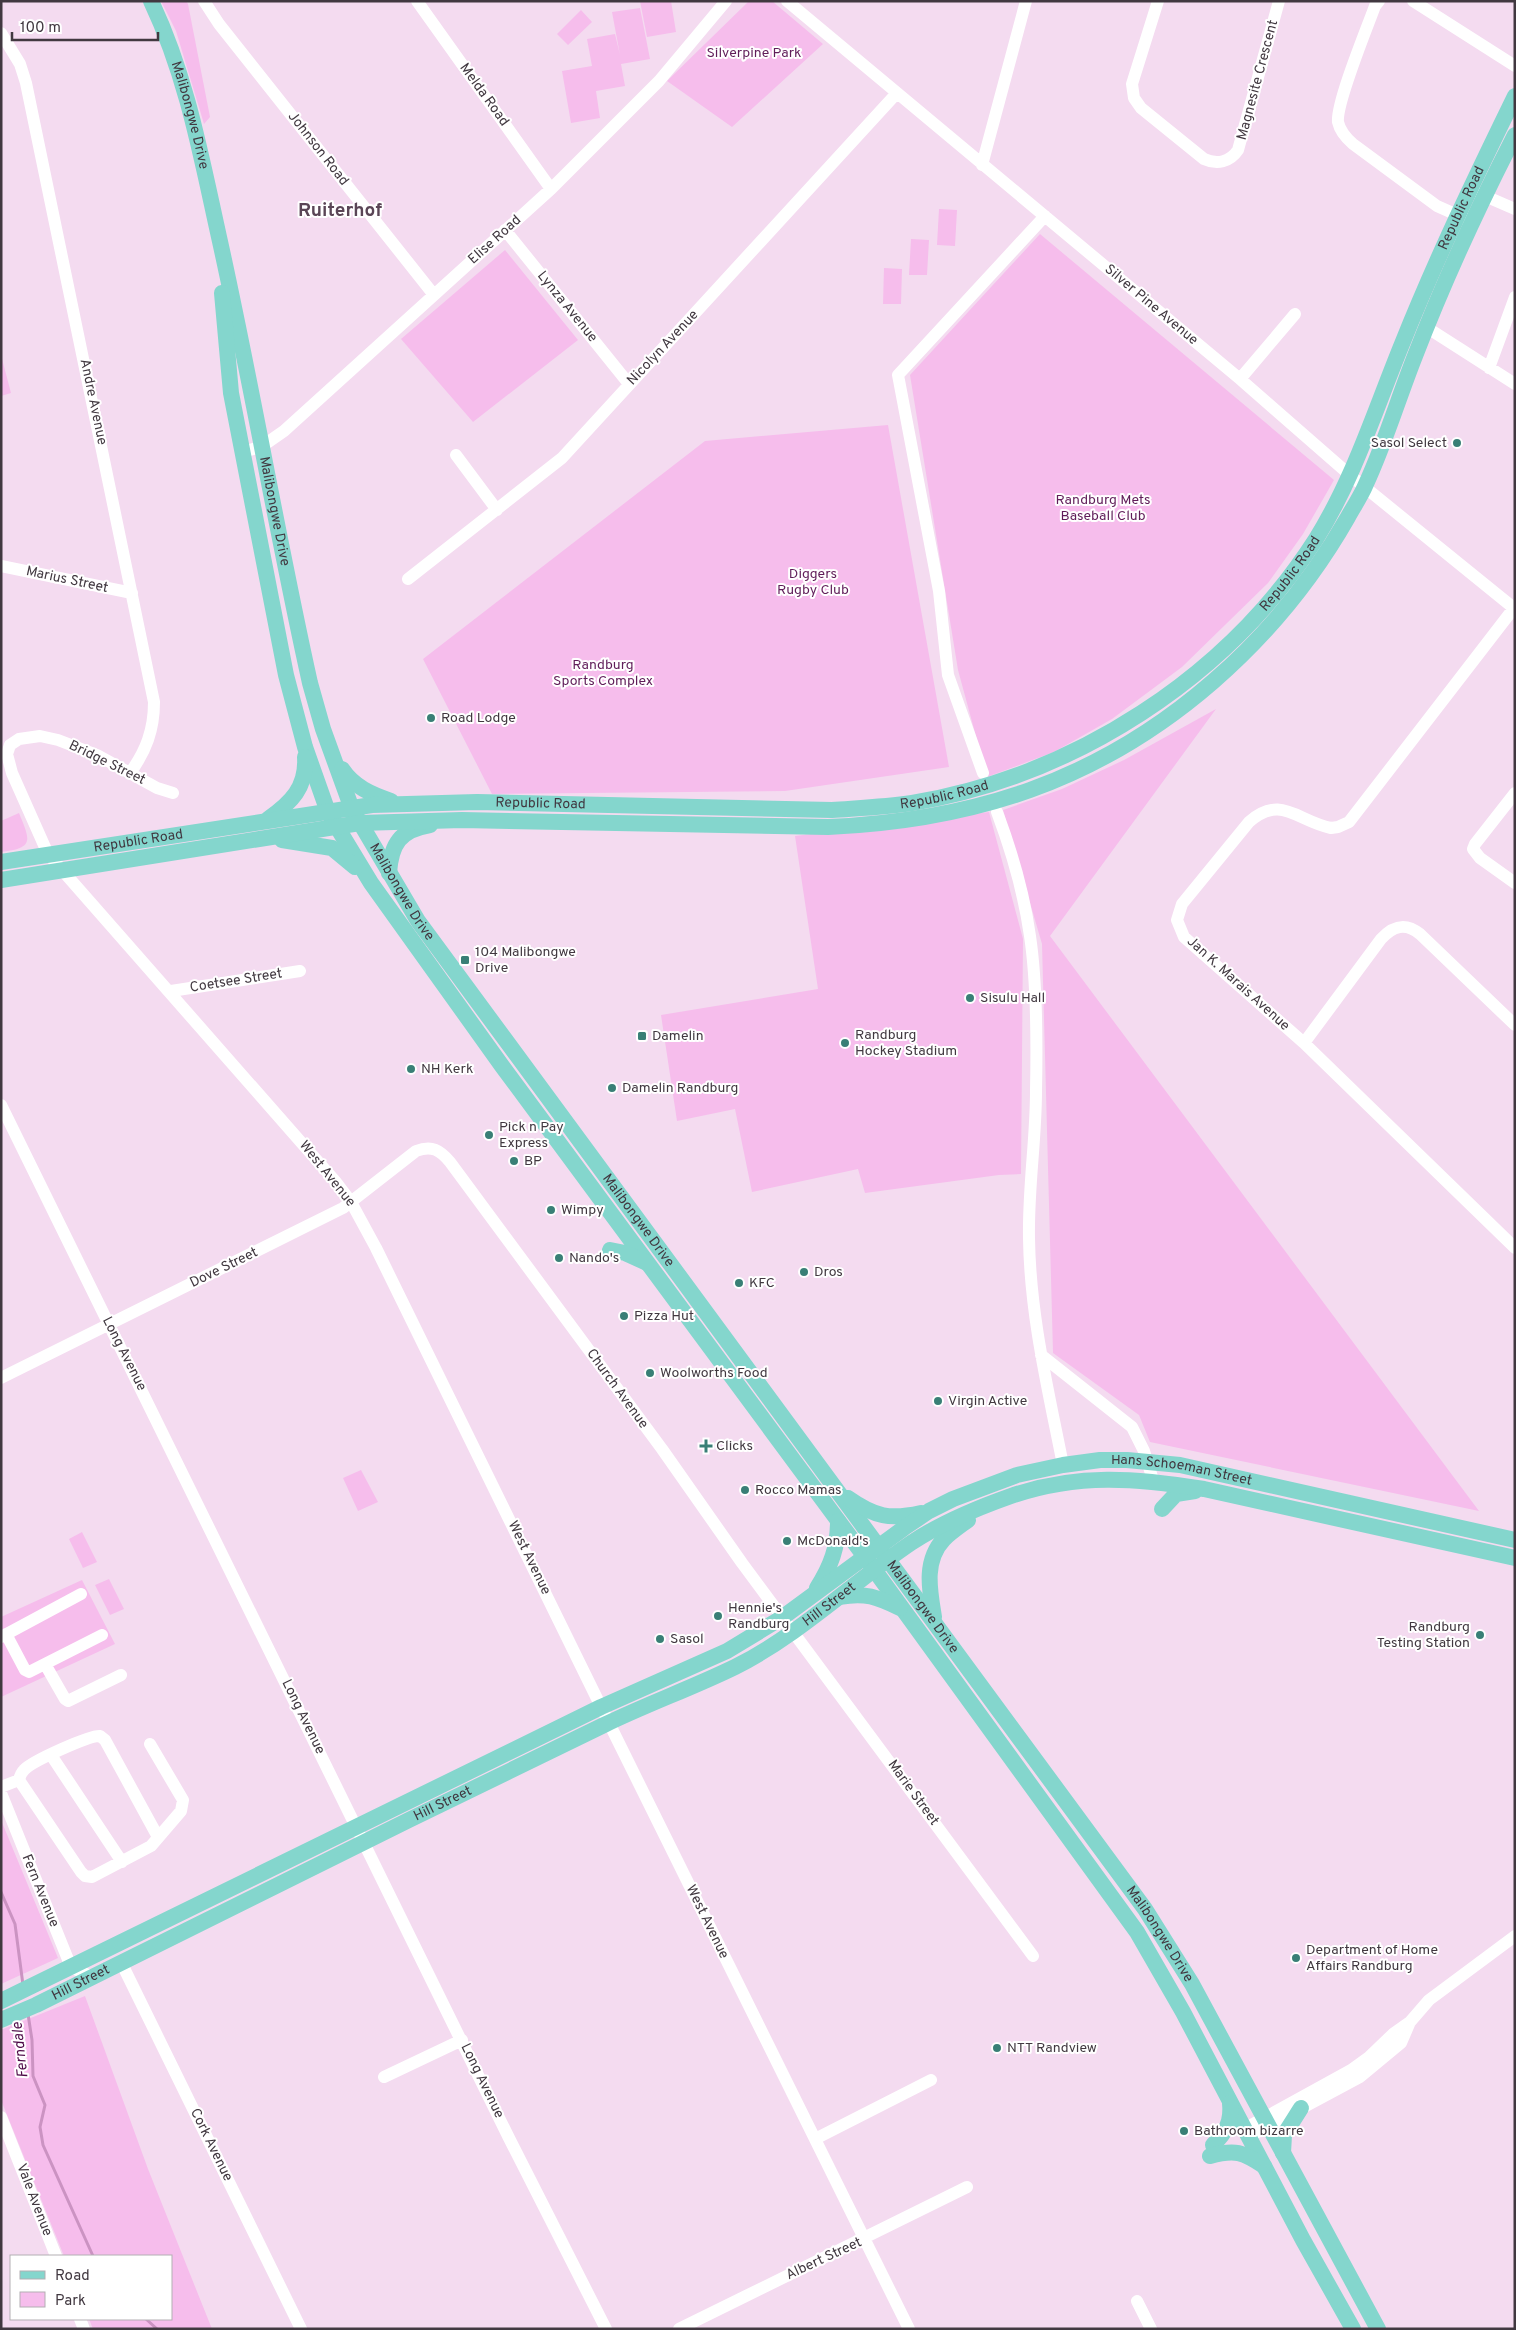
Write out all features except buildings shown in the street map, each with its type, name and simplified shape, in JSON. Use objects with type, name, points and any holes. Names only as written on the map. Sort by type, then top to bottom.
[{"type":"main road","name":"Malibongwe Drive","points":[[146,1],[166,46],[181,93],[213,229],[219,264],[231,393],[242,452],[262,544],[286,675],[305,747],[328,812],[371,883],[612,1216],[870,1564],[1137,1932],[1183,2012],[1303,2240],[1353,2329]]},
{"type":"main road","name":"Malibongwe Drive","points":[[151,1],[170,43],[191,106],[234,306],[310,682],[331,753],[356,816],[418,921],[1145,1908],[1192,1984],[1378,2329]]},
{"type":"main road","name":"Republic Road","points":[[1,862],[328,812],[356,816],[462,820],[828,827],[909,820],[995,805],[1060,778],[1162,721],[1195,697],[1258,640],[1329,550],[1365,486],[1426,327],[1472,222],[1477,192],[1515,96]]},
{"type":"main road","name":"Republic Road","points":[[1,880],[337,826],[356,816],[398,803],[513,802],[832,810],[877,808],[914,803],[998,782],[1055,760],[1095,741],[1148,708],[1201,669],[1258,614],[1295,569],[1317,537],[1351,476],[1404,339],[1456,215],[1477,192],[1515,134]]},
{"type":"main road","points":[[265,821],[288,804],[302,786],[306,766],[305,747]]},
{"type":"main road","points":[[331,753],[353,782],[367,792],[398,803]]},
{"type":"main road","points":[[389,873],[391,852],[399,839],[425,826],[462,820]]},
{"type":"main road","points":[[269,838],[332,848],[344,856],[371,883]]},
{"type":"main road","points":[[612,1216],[612,1249],[649,1264]]},
{"type":"main road","name":"Hans Schoeman Street","points":[[870,1564],[885,1553],[929,1512],[995,1482],[1063,1465],[1100,1460],[1180,1465],[1515,1540]]},
{"type":"main road","name":"Hans Schoeman Street","points":[[885,1553],[912,1542],[941,1526],[985,1506],[1036,1489],[1074,1480],[1109,1479],[1153,1480],[1204,1489],[1515,1558]]},
{"type":"main road","points":[[1162,1509],[1176,1494],[1204,1489]]},
{"type":"main road","points":[[838,1491],[872,1514],[892,1518],[929,1512]]},
{"type":"main road","points":[[935,1621],[929,1576],[933,1557],[943,1540],[985,1506]]},
{"type":"main road","points":[[812,1596],[834,1557],[838,1536],[838,1521]]},
{"type":"main road","name":"Hill Street","points":[[5,2018],[36,2005],[609,1723],[736,1666],[788,1624],[812,1596],[870,1564]]},
{"type":"main road","name":"Hill Street","points":[[1,2001],[601,1706],[788,1624],[838,1597],[870,1564]]},
{"type":"main road","points":[[838,1597],[857,1594],[870,1595],[902,1609]]},
{"type":"main road","points":[[1230,2102],[1229,2124],[1225,2133],[1212,2150],[1244,2154],[1266,2168]]},
{"type":"main road","points":[[1283,2153],[1284,2135],[1301,2108]]},
{"type":"street","name":"Johnson Road","points":[[204,1],[219,24],[434,295]]},
{"type":"street","name":"Melda Road","points":[[416,1],[551,190]]},
{"type":"street","name":"Elise Road","points":[[242,452],[261,447],[284,431],[551,190],[653,88],[726,1]]},
{"type":"street","name":"Silver Pine Avenue","points":[[787,1],[1240,380],[1351,476],[1514,608]]},
{"type":"street","points":[[982,165],[1026,1]]},
{"type":"street","name":"Magnesite Crescent","points":[[1158,1],[1132,84],[1132,94],[1141,108],[1204,159],[1214,162],[1224,161],[1235,155],[1238,150],[1279,1]]},
{"type":"street","points":[[1379,1],[1375,6],[1341,105],[1338,122],[1341,131],[1352,144],[1437,206],[1472,222]]},
{"type":"street","points":[[1413,1],[1515,66]]},
{"type":"street","name":"Andre Avenue","points":[[1,33],[20,64],[26,82],[154,702],[154,716],[149,741],[130,773]]},
{"type":"street","name":"Nicolyn Avenue","points":[[408,579],[562,458],[896,94]]},
{"type":"street","points":[[1477,192],[1515,209]]},
{"type":"street","points":[[983,772],[948,674],[939,592],[898,375],[1045,216]]},
{"type":"street","name":"Lynza Avenue","points":[[505,230],[629,384]]},
{"type":"street","points":[[1489,368],[1515,297]]},
{"type":"street","points":[[1240,380],[1295,314]]},
{"type":"street","points":[[1426,327],[1515,384]]},
{"type":"street","points":[[456,456],[497,510]]},
{"type":"street","name":"Marius Street","points":[[1,566],[132,593]]},
{"type":"street","name":"Jan K. Marais Avenue","points":[[1514,608],[1349,822],[1331,828],[1281,810],[1270,809],[1259,813],[1249,822],[1179,911],[1177,920],[1184,937],[1304,1043],[1515,1248]]},
{"type":"street","name":"Bridge Street","points":[[48,854],[8,763],[7,754],[10,745],[19,739],[40,736],[58,740],[97,756],[157,788],[173,793]]},
{"type":"street","points":[[1515,793],[1473,849],[1480,858],[1515,883]]},
{"type":"street","points":[[995,805],[1022,894],[1030,937],[1033,972],[1036,1091],[1029,1200],[1032,1296],[1041,1355],[1063,1465]]},
{"type":"street","name":"West Avenue","points":[[48,854],[64,869],[351,1202],[536,1571],[609,1723],[909,2329]]},
{"type":"street","points":[[1304,1043],[1390,930],[1402,926],[1413,929],[1420,934],[1515,1025]]},
{"type":"street","name":"Coetsee Street","points":[[171,992],[300,971]]},
{"type":"street","name":"Long Avenue","points":[[1,1105],[606,2329]]},
{"type":"street","name":"Dove Street","points":[[1,1378],[308,1226],[351,1202],[406,1157],[423,1148],[439,1150]]},
{"type":"street","name":"Church Avenue","points":[[439,1150],[450,1162],[662,1449],[742,1563],[788,1624]]},
{"type":"street","points":[[1041,1355],[1128,1423],[1141,1444],[1153,1480]]},
{"type":"street","points":[[82,1594],[4,1635],[27,1672],[102,1636]]},
{"type":"street","name":"Marie Street","points":[[788,1624],[1033,1956]]},
{"type":"street","points":[[45,1664],[65,1699],[68,1700],[121,1675]]},
{"type":"street","points":[[1,1787],[19,1780],[24,1769],[51,1755],[86,1738],[100,1736],[105,1740],[158,1837]]},
{"type":"street","points":[[19,1780],[85,1876],[92,1877],[144,1850],[182,1811],[183,1800],[150,1744]]},
{"type":"street","points":[[51,1755],[122,1862]]},
{"type":"street","name":"Fern Avenue","points":[[1,1793],[71,1967]]},
{"type":"street","points":[[1246,2133],[1351,2070],[1369,2057],[1392,2034],[1410,2022],[1429,2000],[1515,1936]]},
{"type":"street","name":"Cork Avenue","points":[[121,1962],[272,2280],[301,2329]]},
{"type":"street","points":[[71,1967],[92,1976]]},
{"type":"street","points":[[1266,2122],[1301,2108],[1360,2077],[1383,2060],[1401,2043],[1410,2022]]},
{"type":"street","points":[[384,2077],[462,2040]]},
{"type":"street","points":[[815,2139],[931,2080]]},
{"type":"street","name":"Vale Avenue","points":[[1,2117],[56,2255]]},
{"type":"street","name":"Albert Street","points":[[679,2329],[968,2187]]},
{"type":"street","points":[[1137,2301],[1152,2329]]},
{"type":"green space","points":[[161,1],[186,1],[188,4],[210,117],[204,124],[176,31]]},
{"type":"green space","points":[[640,1],[671,1],[676,32],[647,37]]},
{"type":"green space","name":"Silverpine Park","points":[[749,1],[772,1],[823,44],[732,127],[667,81]]},
{"type":"green space","points":[[640,8],[650,59],[621,64],[625,86],[596,91],[600,118],[571,123],[562,71],[592,66],[587,39],[615,34],[620,55],[612,12]]},
{"type":"green space","points":[[581,10],[592,22],[568,45],[557,34]]},
{"type":"green space","points":[[939,209],[957,210],[955,246],[937,245]]},
{"type":"green space","name":"Randburg Mets Baseball Club","points":[[1040,234],[1334,480],[1303,534],[1268,583],[1182,667],[1112,719],[1054,752],[987,777],[958,670],[910,375]]},
{"type":"green space","points":[[911,239],[929,240],[927,275],[909,275]]},
{"type":"green space","points":[[505,250],[578,340],[473,422],[401,339]]},
{"type":"green space","points":[[884,268],[902,269],[901,304],[883,304]]},
{"type":"green space","points":[[1,355],[11,393],[1,396]]},
{"type":"green space","points":[[888,425],[949,767],[785,791],[492,794],[423,659],[705,441]]},
{"type":"green space","points":[[1216,709],[1050,936],[1479,1511],[1150,1442],[1139,1415],[1053,1353],[1042,944],[1003,810],[1062,789],[1124,760]]},
{"type":"green space","points":[[989,812],[1023,939],[1021,1174],[999,1175],[865,1193],[858,1169],[752,1192],[735,1109],[677,1121],[661,1015],[818,989],[795,836]]},
{"type":"green space","points":[[19,813],[26,830],[27,841],[20,848],[1,852],[1,821]]},
{"type":"green space","points":[[361,1470],[378,1502],[358,1511],[343,1478]]},
{"type":"green space","points":[[82,1532],[97,1562],[83,1568],[69,1539]]},
{"type":"green space","points":[[109,1579],[124,1609],[110,1615],[95,1585]]},
{"type":"green space","points":[[82,1580],[115,1644],[1,1697],[1,1617]]},
{"type":"green space","points":[[1,1820],[58,1958],[1,1984]]},
{"type":"green space","points":[[85,1996],[148,2169],[212,2329],[93,2329],[89,2320],[172,2320],[172,2255],[64,2255],[1,2100],[1,2030]]},
{"type":"waterway","name":"Ferndale","points":[[1,1892],[15,1924],[23,1985]]},
{"type":"waterway","name":"Ferndale","points":[[28,2014],[32,2040],[33,2076],[45,2105],[40,2127],[43,2145],[93,2255]]},
{"type":"waterway","name":"Ferndale","points":[[147,2320],[157,2329]]},
{"type":"place","name":"Sasol Select","points":[[1457,443]]},
{"type":"place","name":"Road Lodge","points":[[431,718]]},
{"type":"place","name":"104 Malibongwe Drive","points":[[465,960]]},
{"type":"place","name":"Sisulu Hall","points":[[970,998]]},
{"type":"place","name":"Damelin","points":[[642,1036]]},
{"type":"place","name":"Randburg Hockey Stadium","points":[[845,1043]]},
{"type":"place","name":"NH Kerk","points":[[411,1069]]},
{"type":"place","name":"Damelin Randburg","points":[[612,1088]]},
{"type":"place","name":"Pick n Pay Express","points":[[489,1135]]},
{"type":"place","name":"BP","points":[[514,1161]]},
{"type":"place","name":"Wimpy","points":[[551,1210]]},
{"type":"place","name":"Nando's","points":[[559,1258]]},
{"type":"place","name":"Dros","points":[[804,1272]]},
{"type":"place","name":"KFC","points":[[739,1283]]},
{"type":"place","name":"Pizza Hut","points":[[624,1316]]},
{"type":"place","name":"Woolworths Food","points":[[650,1373]]},
{"type":"place","name":"Virgin Active","points":[[938,1401]]},
{"type":"place","name":"Clicks","points":[[706,1446]]},
{"type":"place","name":"Rocco Mamas","points":[[745,1490]]},
{"type":"place","name":"McDonald's","points":[[787,1541]]},
{"type":"place","name":"Hennie's Randburg","points":[[718,1616]]},
{"type":"place","name":"Randburg Testing Station","points":[[1480,1635]]},
{"type":"place","name":"Sasol","points":[[660,1639]]},
{"type":"place","name":"Department of Home Affairs Randburg","points":[[1296,1958]]},
{"type":"place","name":"NTT Randview","points":[[997,2048]]},
{"type":"place","name":"Bathroom bizarre","points":[[1184,2131]]},
{"type":"district","name":"Ruiterhof","points":[[340,211]]},
{"type":"park label","name":"Diggers Rugby Club","points":[[813,582]]},
{"type":"park label","name":"Randburg Sports Complex","points":[[603,674]]}]
